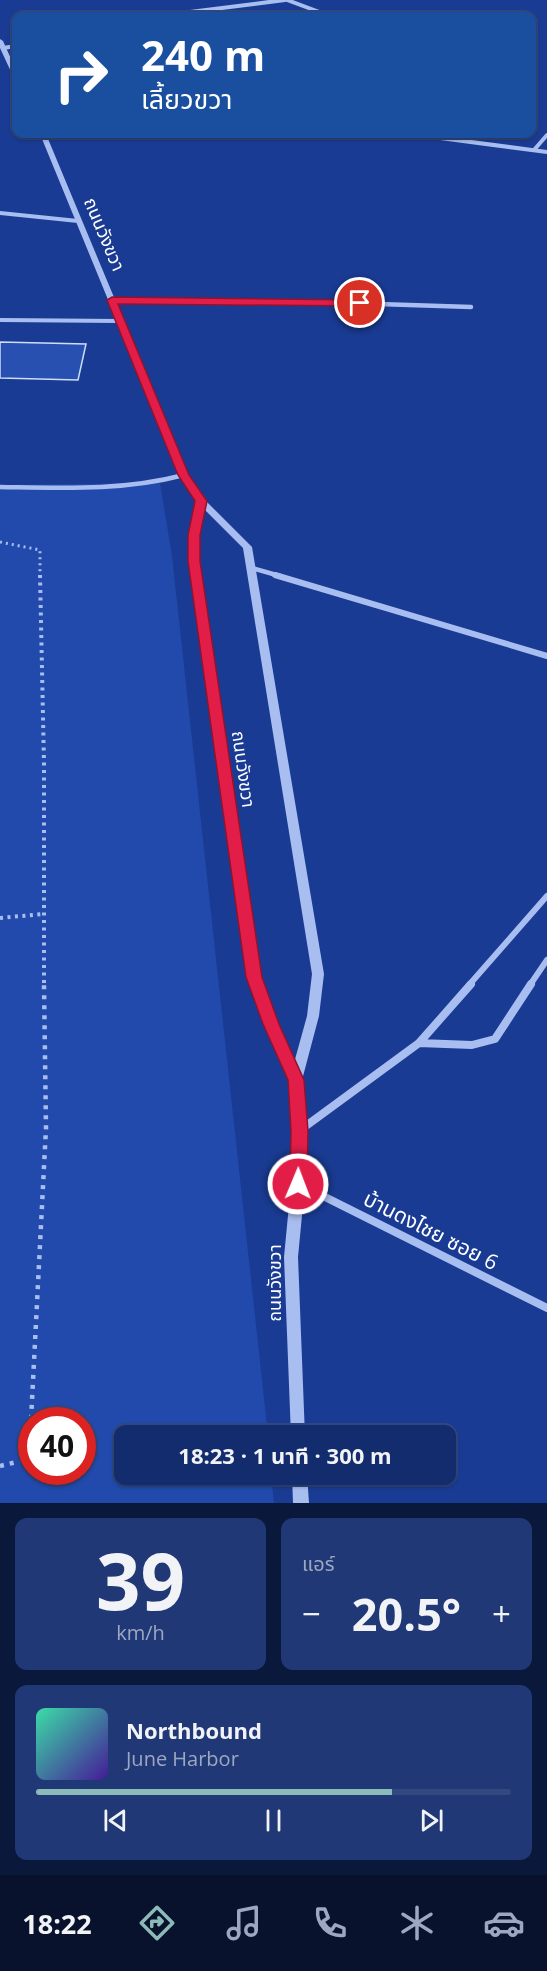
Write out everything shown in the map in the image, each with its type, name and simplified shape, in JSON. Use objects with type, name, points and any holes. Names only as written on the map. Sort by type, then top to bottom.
[{"type":"street","points":[[190,12],[286,0],[319,12]]},
{"type":"street","points":[[1,45],[12,68]]},
{"type":"street","points":[[534,150],[547,135]]},
{"type":"street","name":"ถนนวังขวา","points":[[45,138],[184,475],[201,501],[194,535],[194,561],[254,977],[271,1024],[296,1080],[299,1131],[298,1184],[291,1257],[298,1425]]},
{"type":"street","points":[[441,138],[547,152]]},
{"type":"street","points":[[0,213],[78,221]]},
{"type":"street","points":[[112,300],[316,302],[471,307]]},
{"type":"street","points":[[0,487],[118,489],[160,483],[184,475]]},
{"type":"street","points":[[201,501],[247,547],[252,568],[318,974],[313,1016],[296,1080]]},
{"type":"street","points":[[252,568],[547,656]]},
{"type":"street","points":[[299,1131],[419,1043],[547,896]]},
{"type":"street","points":[[419,1043],[472,1045],[495,1039],[547,960]]},
{"type":"street","name":"บ้านดงไชย ซอย 6","points":[[298,1184],[547,1308]]},
{"type":"street","points":[[300,1485],[301,1503]]},
{"type":"lane","points":[[0,320],[120,321]]},
{"type":"path","points":[[0,542],[40,550],[46,1128],[29,1459],[0,1466]]},
{"type":"path","points":[[0,918],[43,914]]},
{"type":"shaded area","points":[[160,483],[172,556],[267,1425],[114,1425],[114,1485],[272,1485],[274,1503],[0,1503],[0,485]]},
{"type":"building","points":[[0,342],[86,344],[78,380],[0,378]]},
{"type":"route","points":[[298,1184],[299,1131],[296,1080],[271,1024],[254,977],[194,561],[194,535],[201,501],[184,475],[112,300],[360,303]]}]
